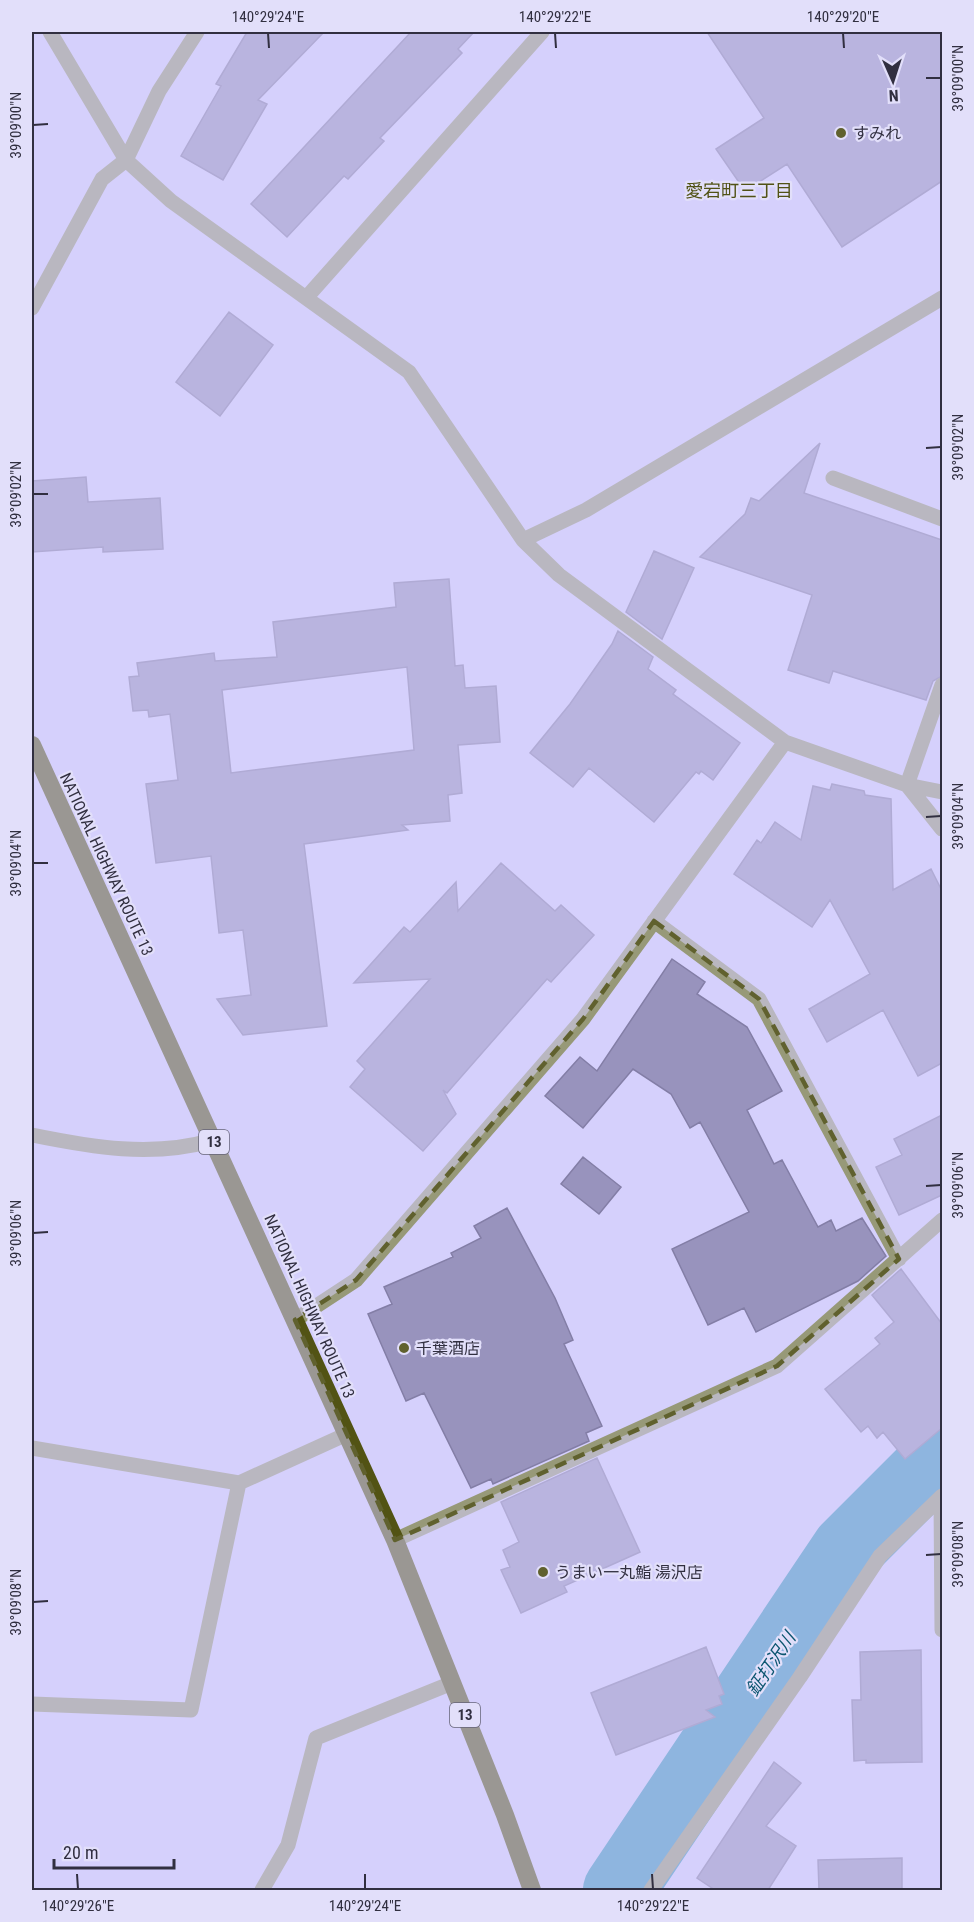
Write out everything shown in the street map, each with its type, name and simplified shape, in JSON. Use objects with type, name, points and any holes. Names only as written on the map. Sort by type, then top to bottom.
[{"type":"highway","name":"NATIONAL HIGHWAY ROUTE 13","points":[[32,745],[395,1540],[532,1890]]},
{"type":"street","points":[[50,32],[126,160],[171,201],[409,372],[523,540],[559,575],[785,742],[907,785],[942,792]]},
{"type":"street","points":[[32,308],[102,179],[126,160],[159,91],[197,32]]},
{"type":"street","points":[[306,298],[542,32]]},
{"type":"street","points":[[523,540],[586,510],[942,298]]},
{"type":"street","points":[[832,478],[942,519]]},
{"type":"street","points":[[907,785],[942,685]]},
{"type":"street","points":[[295,1320],[356,1280],[583,1019],[785,742]]},
{"type":"street","points":[[907,785],[942,829]]},
{"type":"street","points":[[654,921],[759,999],[899,1258]]},
{"type":"street","points":[[32,1135],[97,1148],[132,1150],[192,1146],[213,1140]]},
{"type":"street","points":[[395,1540],[777,1366],[942,1220]]},
{"type":"street","points":[[32,1448],[238,1483],[347,1434]]},
{"type":"street","points":[[32,1704],[191,1710],[238,1483]]},
{"type":"street","points":[[942,1496],[942,1630]]},
{"type":"street","points":[[651,1890],[800,1677],[880,1556],[942,1496]]},
{"type":"street","points":[[262,1890],[288,1845],[316,1738],[452,1683]]},
{"type":"highlighted area","points":[[654,921],[759,999],[899,1259],[777,1366],[395,1540],[295,1320],[356,1280],[583,1019]]},
{"type":"building","points":[[247,32],[324,32],[258,100],[267,104],[223,180],[181,156],[221,86],[216,84]]},
{"type":"building","points":[[411,32],[474,32],[458,49],[462,53],[380,138],[384,141],[348,179],[344,176],[287,237],[251,204]]},
{"type":"building","name":"すみれ","points":[[707,32],[942,32],[942,181],[842,247],[787,164],[745,191],[716,149],[764,118]]},
{"type":"building","points":[[229,312],[273,345],[220,416],[176,382]]},
{"type":"building","points":[[820,443],[804,493],[942,540],[942,676],[933,681],[926,700],[833,671],[829,683],[788,670],[812,595],[700,557],[745,514],[751,498],[759,501]]},
{"type":"building","points":[[86,477],[88,502],[160,498],[163,549],[103,552],[103,547],[32,552],[32,481]]},
{"type":"building","points":[[654,551],[694,568],[662,639],[626,612]]},
{"type":"building","points":[[449,579],[455,666],[463,665],[465,688],[496,686],[500,742],[458,745],[462,793],[448,795],[450,821],[402,825],[408,830],[304,844],[327,1026],[243,1035],[217,999],[251,995],[243,930],[219,933],[211,856],[156,863],[146,784],[178,780],[170,714],[149,717],[148,710],[133,711],[129,677],[139,676],[137,663],[214,653],[215,661],[277,657],[273,622],[396,607],[394,583]],"holes":[[[407,667],[414,750],[231,773],[222,690]]]},
{"type":"building","points":[[618,631],[653,657],[648,669],[676,690],[673,694],[740,743],[713,780],[701,771],[699,774],[696,772],[654,822],[589,768],[573,787],[530,753],[570,704],[612,644]]},
{"type":"building","points":[[832,784],[864,791],[865,795],[891,799],[893,890],[931,869],[942,891],[942,1063],[918,1076],[883,1010],[827,1042],[809,1009],[870,974],[830,900],[812,927],[734,874],[757,840],[761,843],[775,822],[801,840],[813,786],[830,790]]},
{"type":"building","points":[[501,863],[555,911],[561,905],[594,935],[551,982],[547,979],[447,1093],[443,1090],[456,1114],[423,1151],[350,1087],[365,1069],[357,1061],[430,979],[354,983],[404,927],[410,932],[456,882],[458,911]]},
{"type":"building","points":[[672,959],[705,982],[697,994],[747,1027],[782,1091],[747,1110],[774,1164],[782,1160],[818,1227],[831,1220],[836,1231],[862,1218],[886,1256],[858,1281],[756,1332],[744,1308],[708,1325],[672,1249],[749,1212],[700,1122],[690,1128],[671,1094],[633,1069],[583,1128],[545,1096],[580,1057],[597,1071]]},
{"type":"building","points":[[942,1115],[942,1195],[899,1215],[876,1167],[902,1155],[894,1139]]},
{"type":"building","points":[[583,1157],[621,1187],[599,1214],[561,1184]]},
{"type":"building","points":[[507,1208],[555,1298],[573,1340],[564,1344],[602,1426],[586,1433],[589,1441],[493,1484],[491,1479],[471,1488],[424,1393],[406,1401],[368,1314],[392,1304],[384,1287],[453,1257],[451,1253],[481,1238],[474,1226]]},
{"type":"building","points":[[901,1269],[942,1324],[942,1428],[905,1459],[883,1432],[877,1438],[868,1426],[861,1432],[825,1389],[880,1344],[875,1338],[894,1322],[872,1295]]},
{"type":"building","points":[[597,1458],[640,1552],[564,1586],[567,1592],[521,1613],[501,1570],[510,1567],[503,1550],[519,1542],[501,1502]]},
{"type":"building","points":[[706,1647],[724,1694],[719,1696],[722,1704],[706,1710],[715,1717],[616,1755],[591,1693]]},
{"type":"building","points":[[921,1650],[922,1762],[866,1763],[866,1760],[854,1761],[852,1700],[861,1700],[860,1652]]},
{"type":"building","points":[[774,1762],[801,1783],[766,1826],[796,1846],[768,1890],[715,1890],[697,1878]]},
{"type":"building","points":[[902,1858],[902,1890],[819,1890],[818,1860]]},
{"type":"waterway","name":"鉦打沢川","points":[[619,1890],[847,1550],[942,1455]]},
{"type":"place","name":"すみれ","points":[[841,133]]},
{"type":"place","name":"千葉酒店","points":[[404,1348]]},
{"type":"place","name":"うまい一丸鮨 湯沢店","points":[[543,1572]]},
{"type":"district","name":"愛宕町三丁目","points":[[739,191]]}]
